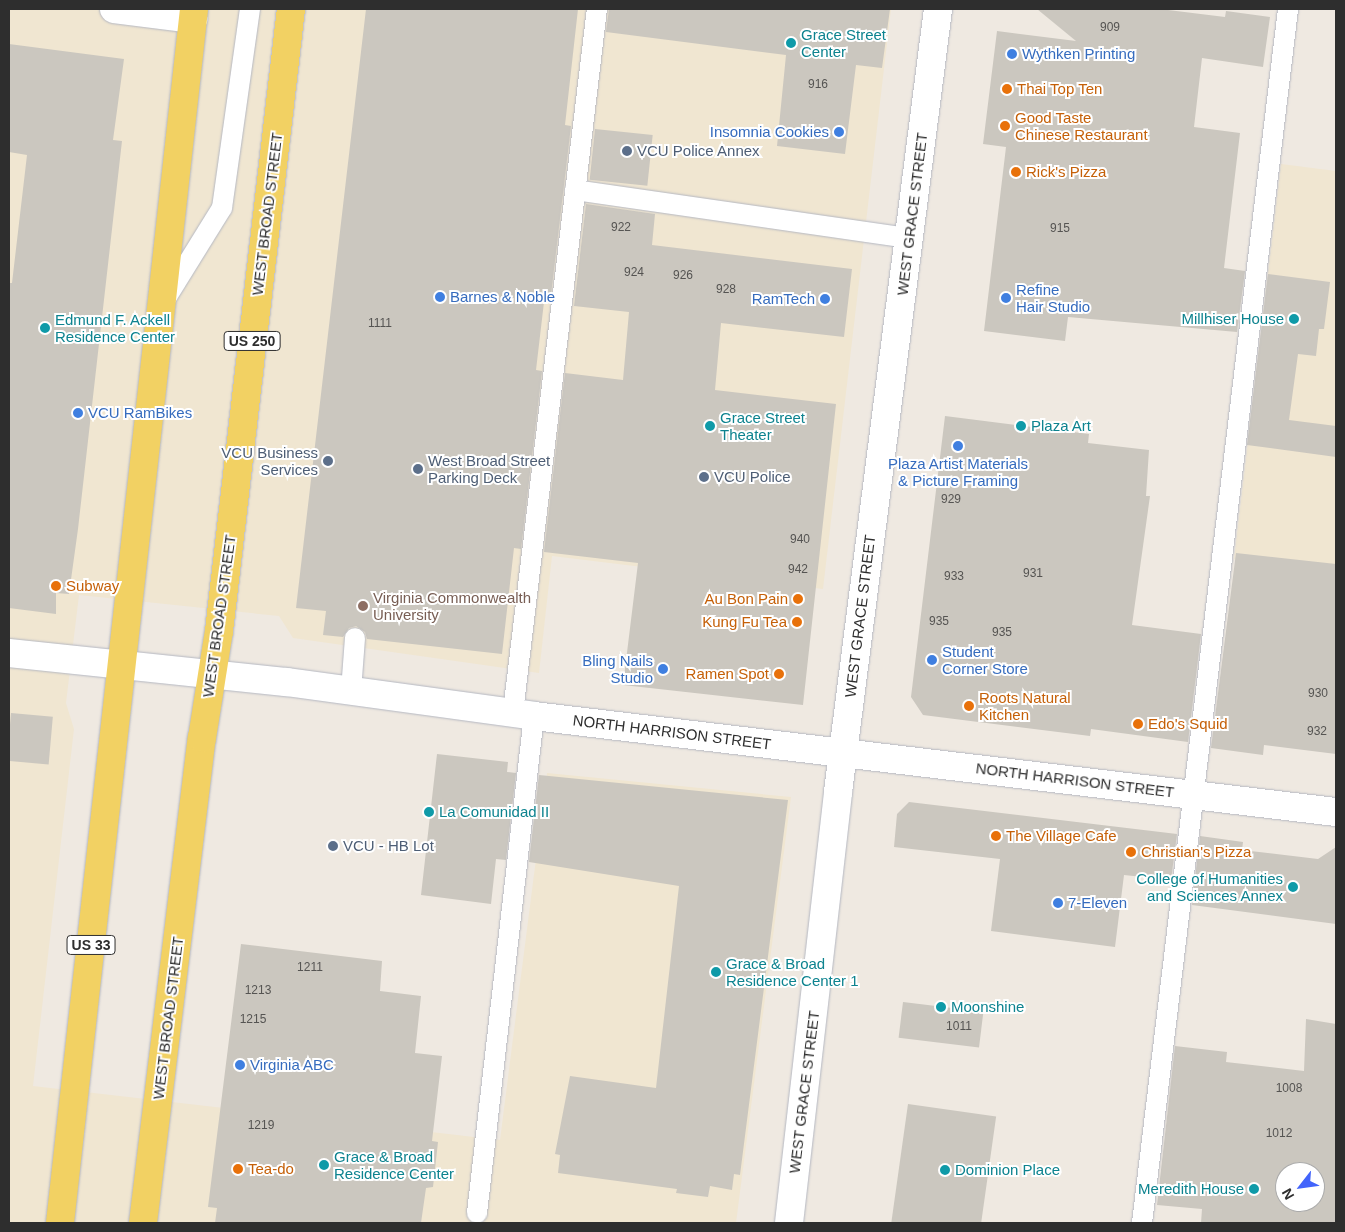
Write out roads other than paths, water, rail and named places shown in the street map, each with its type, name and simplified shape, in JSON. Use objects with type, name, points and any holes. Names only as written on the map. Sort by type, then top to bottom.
[{"type":"main road","name":"WEST BROAD STREET","points":[[143,1223],[212,673],[291,9]]},
{"type":"main road","points":[[123,666],[194,14]]},
{"type":"main road","name":"US 33","points":[[60,1223],[123,666]]},
{"type":"street","points":[[114,9],[194,14]]},
{"type":"street","name":"WEST GRACE STREET","points":[[789,1223],[843,752],[938,9]]},
{"type":"street","name":"NORTH HARRISON STREET","points":[[9,653],[123,666],[212,673],[523,714],[1336,812]]},
{"type":"lane","points":[[163,304],[222,208],[250,9]]},
{"type":"lane","points":[[478,1213],[523,714],[575,190],[596,9]]},
{"type":"lane","points":[[1142,1223],[1288,9]]},
{"type":"lane","points":[[575,190],[908,238]]},
{"type":"lane","points":[[351,691],[355,638]]},
{"type":"place","name":"Grace Street Center","points":[[791,43]]},
{"type":"place","name":"Wythken Printing","points":[[1012,54]]},
{"type":"place","name":"Thai Top Ten","points":[[1007,89]]},
{"type":"place","name":"Good Taste Chinese Restaurant","points":[[1005,126]]},
{"type":"place","name":"Insomnia Cookies","points":[[839,132]]},
{"type":"place","name":"VCU Police Annex","points":[[627,151]]},
{"type":"place","name":"Rick's Pizza","points":[[1016,172]]},
{"type":"place","name":"Barnes & Noble","points":[[440,297]]},
{"type":"place","name":"Refine Hair Studio","points":[[1006,298]]},
{"type":"place","name":"RamTech","points":[[825,299]]},
{"type":"place","name":"Millhiser House","points":[[1294,319]]},
{"type":"place","name":"Edmund F. Ackell Residence Center","points":[[45,328]]},
{"type":"place","name":"VCU RamBikes","points":[[78,413]]},
{"type":"place","name":"Grace Street Theater","points":[[710,426]]},
{"type":"place","name":"Plaza Art","points":[[1021,426]]},
{"type":"place","name":"Plaza Artist Materials & Picture Framing","points":[[958,446]]},
{"type":"place","name":"VCU Business Services","points":[[328,461]]},
{"type":"place","name":"West Broad Street Parking Deck","points":[[418,469]]},
{"type":"place","name":"VCU Police","points":[[704,477]]},
{"type":"place","name":"Subway","points":[[56,586]]},
{"type":"place","name":"Au Bon Pain","points":[[798,599]]},
{"type":"place","name":"Virginia Commonwealth University","points":[[363,606]]},
{"type":"place","name":"Kung Fu Tea","points":[[797,622]]},
{"type":"place","name":"Student Corner Store","points":[[932,660]]},
{"type":"place","name":"Bling Nails Studio","points":[[663,669]]},
{"type":"place","name":"Ramen Spot","points":[[779,674]]},
{"type":"place","name":"Roots Natural Kitchen","points":[[969,706]]},
{"type":"place","name":"Edo's Squid","points":[[1138,724]]},
{"type":"place","name":"La Comunidad II","points":[[429,812]]},
{"type":"place","name":"The Village Cafe","points":[[996,836]]},
{"type":"place","name":"VCU - HB Lot","points":[[333,846]]},
{"type":"place","name":"Christian's Pizza","points":[[1131,852]]},
{"type":"place","name":"College of Humanities and Sciences Annex","points":[[1293,887]]},
{"type":"place","name":"7-Eleven","points":[[1058,903]]},
{"type":"place","name":"Grace & Broad Residence Center 1","points":[[716,972]]},
{"type":"place","name":"Moonshine","points":[[941,1007]]},
{"type":"place","name":"Virginia ABC","points":[[240,1065]]},
{"type":"place","name":"Grace & Broad Residence Center","points":[[324,1165]]},
{"type":"place","name":"Tea-do","points":[[238,1169]]},
{"type":"place","name":"Dominion Place","points":[[945,1170]]},
{"type":"place","name":"Meredith House","points":[[1254,1189]]}]
